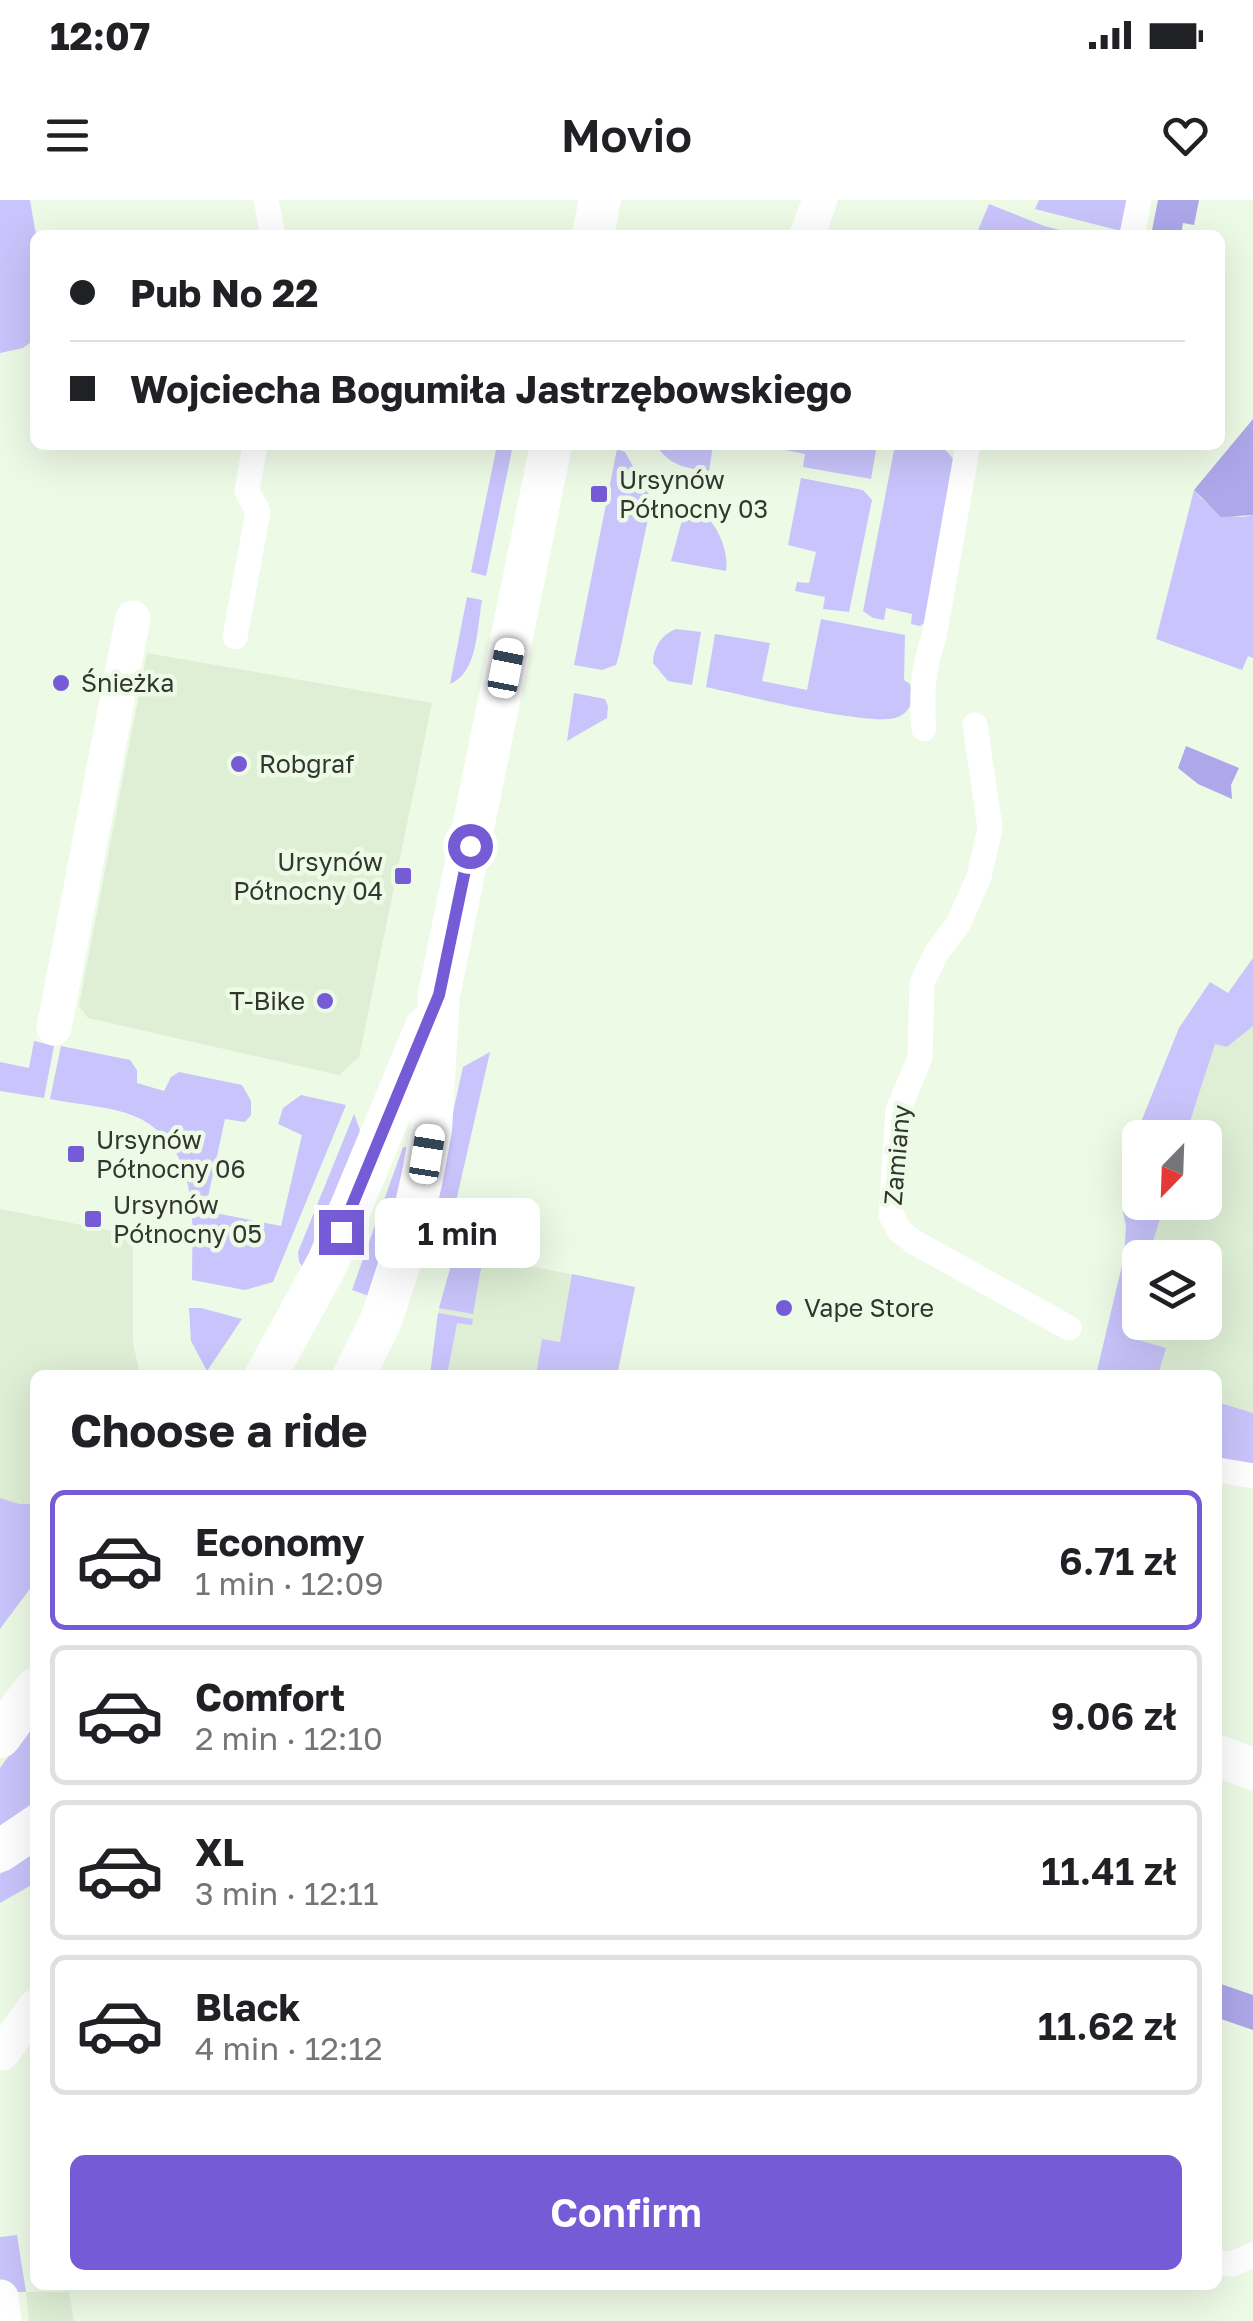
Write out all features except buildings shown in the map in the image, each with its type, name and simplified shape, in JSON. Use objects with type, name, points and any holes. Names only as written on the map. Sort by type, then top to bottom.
[{"type":"street","points":[[266,200],[272,230]]},
{"type":"street","points":[[594,230],[600,200]]},
{"type":"street","points":[[808,230],[820,200]]},
{"type":"street","points":[[1133,230],[1139,200]]},
{"type":"street","points":[[234,637],[258,512],[247,491],[254,450]]},
{"type":"street","points":[[356,1370],[382,1318],[410,1235],[430,1130],[439,995],[550,450]]},
{"type":"street","points":[[924,729],[926,661],[934,637],[967,450]]},
{"type":"street","points":[[54,1028],[133,618]]},
{"type":"street","name":"Zamiany","points":[[974,724],[990,828],[988,844],[958,924],[936,952],[922,984],[920,1058],[898,1110],[891,1216],[914,1242],[1069,1328]]},
{"type":"street","points":[[269,1370],[328,1262],[439,995]]},
{"type":"street","points":[[1222,1471],[1253,1476]]},
{"type":"street","points":[[0,1737],[30,1696]]},
{"type":"street","points":[[1222,1757],[1253,1769]]},
{"type":"street","points":[[0,1852],[30,1831]]},
{"type":"street","points":[[2,2054],[30,2014]]},
{"type":"street","points":[[1222,2263],[1232,2264],[1253,2254]]},
{"type":"street","points":[[0,2297],[4,2321]]},
{"type":"shaded area","points":[[0,200],[30,200],[35,230],[30,230],[30,343],[0,353]]},
{"type":"shaded area","points":[[1039,200],[1131,200],[1121,230],[1035,209]]},
{"type":"shaded area","points":[[1158,200],[1199,200],[1194,225],[1183,223],[1182,230],[1152,230]]},
{"type":"shaded area","points":[[989,204],[1060,230],[978,230]]},
{"type":"shaded area","points":[[1253,419],[1253,515],[1221,517],[1194,490]]},
{"type":"shaded area","points":[[496,450],[512,450],[486,576],[471,572]]},
{"type":"shaded area","points":[[620,450],[625,452],[652,500],[616,665],[602,670],[574,665]]},
{"type":"shaded area","points":[[660,450],[712,450],[709,471],[679,465]]},
{"type":"shaded area","points":[[785,450],[876,450],[871,479],[803,467],[805,454]]},
{"type":"shaded area","points":[[894,450],[945,450],[956,462],[927,621],[920,626],[911,624],[912,614],[886,608],[884,620],[863,611]]},
{"type":"shaded area","points":[[801,478],[863,490],[872,500],[849,612],[823,609],[825,597],[795,591],[797,582],[809,583],[816,552],[788,545]]},
{"type":"shaded area","points":[[1194,490],[1220,512],[1253,515],[1253,658],[1248,656],[1242,670],[1156,639]]},
{"type":"shaded area","points":[[685,509],[701,513],[717,531],[724,547],[726,571],[671,561]]},
{"type":"shaded area","points":[[467,597],[482,600],[477,636],[466,670],[450,684]]},
{"type":"shaded area","points":[[821,619],[905,635],[904,680],[910,684],[913,700],[905,712],[884,719],[863,718],[706,687],[715,634],[770,643],[762,681],[807,690]]},
{"type":"shaded area","points":[[676,629],[701,632],[692,685],[668,681],[653,663],[659,642]]},
{"type":"shaded area","points":[[147,653],[432,703],[359,1057],[339,1075],[88,1018],[79,1006]]},
{"type":"shaded area","points":[[574,693],[605,699],[607,718],[567,741]]},
{"type":"shaded area","points":[[1186,746],[1239,768],[1231,785],[1232,799],[1198,784],[1178,768]]},
{"type":"shaded area","points":[[1253,958],[1253,1026],[1227,1047],[1215,1044],[1190,1120],[1142,1120],[1179,1028],[1210,982],[1228,993]]},
{"type":"shaded area","points":[[1253,1026],[1253,1413],[1222,1402],[1222,1370],[1159,1370],[1165,1348],[1138,1340],[1222,1340],[1222,1240],[1153,1240],[1160,1220],[1222,1220],[1222,1120],[1190,1120],[1215,1043],[1227,1047]]},
{"type":"shaded area","points":[[34,1041],[54,1046],[44,1098],[0,1091],[0,1062],[29,1068]]},
{"type":"shaded area","points":[[61,1046],[130,1060],[137,1070],[137,1083],[164,1091],[171,1077],[179,1072],[242,1085],[251,1101],[251,1115],[245,1122],[225,1119],[205,1211],[281,1226],[302,1135],[278,1124],[283,1108],[301,1095],[346,1105],[273,1282],[245,1290],[192,1280],[189,1190],[174,1150],[141,1119],[50,1099]]},
{"type":"shaded area","points":[[490,1052],[452,1219],[437,1210],[434,1199],[463,1067]]},
{"type":"shaded area","points":[[354,1114],[360,1130],[358,1140],[305,1270],[298,1252]]},
{"type":"shaded area","points":[[403,1147],[411,1158],[369,1296],[352,1290]]},
{"type":"shaded area","points":[[0,1209],[133,1235],[133,1342],[139,1370],[30,1370],[30,1513],[0,1505]]},
{"type":"shaded area","points":[[1125,1220],[1160,1220],[1153,1240],[1125,1240]]},
{"type":"shaded area","points":[[455,1251],[635,1287],[618,1370],[431,1370],[438,1313]]},
{"type":"shaded area","points":[[455,1251],[483,1257],[473,1314],[439,1308]]},
{"type":"shaded area","points":[[1122,1265],[1122,1340],[1139,1340],[1166,1348],[1159,1370],[1097,1370]]},
{"type":"shaded area","points":[[572,1274],[635,1287],[618,1370],[537,1370],[542,1339],[560,1342]]},
{"type":"shaded area","points":[[189,1308],[242,1319],[208,1370],[191,1341]]},
{"type":"shaded area","points":[[438,1313],[473,1319],[472,1325],[457,1323],[448,1370],[431,1370]]},
{"type":"shaded area","points":[[1222,1403],[1253,1413],[1253,1466],[1222,1461]]},
{"type":"shaded area","points":[[0,1498],[30,1504],[30,1589],[0,1629]]},
{"type":"shaded area","points":[[30,1727],[30,1805],[0,1828],[0,1768]]},
{"type":"shaded area","points":[[30,1855],[30,1886],[0,1903],[0,1874]]},
{"type":"shaded area","points":[[1222,1984],[1253,1995],[1253,2030],[1222,2019]]},
{"type":"shaded area","points":[[17,2235],[26,2292],[0,2292],[0,2237]]},
{"type":"shaded area","points":[[26,2292],[69,2292],[74,2321],[29,2321]]},
{"type":"place","name":"Ursynów Północny 03","points":[[599,494]]},
{"type":"place","name":"Śnieżka","points":[[61,683]]},
{"type":"place","name":"Robgraf","points":[[239,764]]},
{"type":"place","name":"Ursynów Północny 04","points":[[403,876]]},
{"type":"place","name":"T-Bike","points":[[325,1001]]},
{"type":"place","name":"Ursynów Północny 06","points":[[76,1154]]},
{"type":"place","name":"Ursynów Północny 05","points":[[93,1219]]},
{"type":"place","name":"Vape Store","points":[[784,1308]]},
{"type":"route","points":[[341,1232],[439,995],[470,846]]}]
